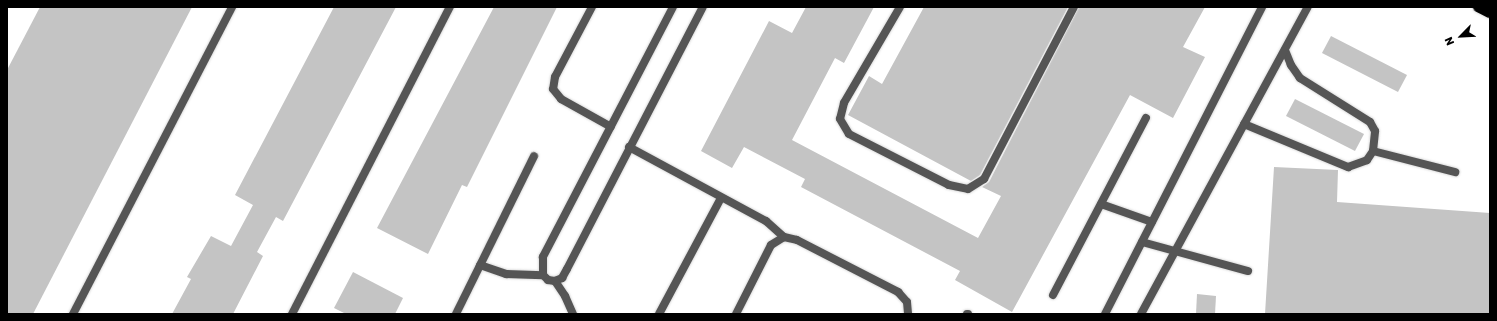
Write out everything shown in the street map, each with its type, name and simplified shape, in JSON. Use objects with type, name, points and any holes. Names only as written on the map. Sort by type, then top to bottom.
[{"type":"main road","points":[[1478,7],[1490,13]]},
{"type":"lane","points":[[74,314],[232,7]]},
{"type":"lane","points":[[292,314],[450,7]]},
{"type":"lane","points":[[592,7],[555,77],[553,89],[561,99],[611,128]]},
{"type":"lane","points":[[543,275],[543,257],[673,7]]},
{"type":"lane","points":[[555,281],[562,278],[567,269],[703,7]]},
{"type":"lane","points":[[900,7],[844,102],[840,119],[850,134],[949,185],[968,189],[984,179],[1074,7]]},
{"type":"lane","points":[[1105,314],[1262,7]]},
{"type":"lane","points":[[1141,314],[1308,7]]},
{"type":"lane","points":[[1244,124],[1343,166],[1358,165],[1367,160],[1373,151],[1375,131],[1370,122],[1300,78],[1291,65],[1285,50]]},
{"type":"lane","points":[[1053,296],[1146,118]]},
{"type":"lane","points":[[630,147],[721,198],[766,221],[784,237],[797,240],[898,292],[907,302],[908,314]]},
{"type":"lane","points":[[1373,151],[1455,172]]},
{"type":"lane","points":[[456,314],[534,156]]},
{"type":"lane","points":[[659,314],[721,198]]},
{"type":"lane","points":[[1101,204],[1152,222]]},
{"type":"lane","points":[[736,314],[771,245],[784,237]]},
{"type":"lane","points":[[1142,242],[1248,271]]},
{"type":"lane","points":[[480,266],[506,274],[543,275],[555,281],[566,296],[573,314]]},
{"type":"building","points":[[40,7],[192,7],[33,314],[7,314],[7,70]]},
{"type":"building","points":[[334,7],[396,7],[283,221],[276,217],[257,252],[263,256],[233,314],[172,314],[191,279],[187,277],[211,236],[231,246],[253,205],[235,195]]},
{"type":"building","points":[[494,7],[557,7],[467,187],[462,185],[428,254],[377,228]]},
{"type":"building","points":[[806,7],[874,7],[844,63],[835,58],[792,140],[978,238],[1001,196],[982,187],[989,182],[1079,7],[1205,7],[1183,47],[1205,57],[1173,118],[1130,95],[1012,312],[955,280],[960,271],[801,187],[805,179],[744,147],[732,168],[701,151],[769,21],[792,33]]},
{"type":"building","points":[[924,7],[1068,7],[980,175],[971,181],[848,115],[869,76],[882,84]]},
{"type":"building","points":[[1331,36],[1407,75],[1398,92],[1322,53]]},
{"type":"building","points":[[1295,99],[1364,134],[1355,151],[1286,116]]},
{"type":"building","points":[[1274,167],[1338,170],[1337,202],[1490,213],[1490,314],[1265,314]]},
{"type":"building","points":[[353,272],[403,298],[395,314],[346,314],[334,308]]},
{"type":"building","points":[[1197,294],[1216,296],[1215,314],[1196,314]]}]
